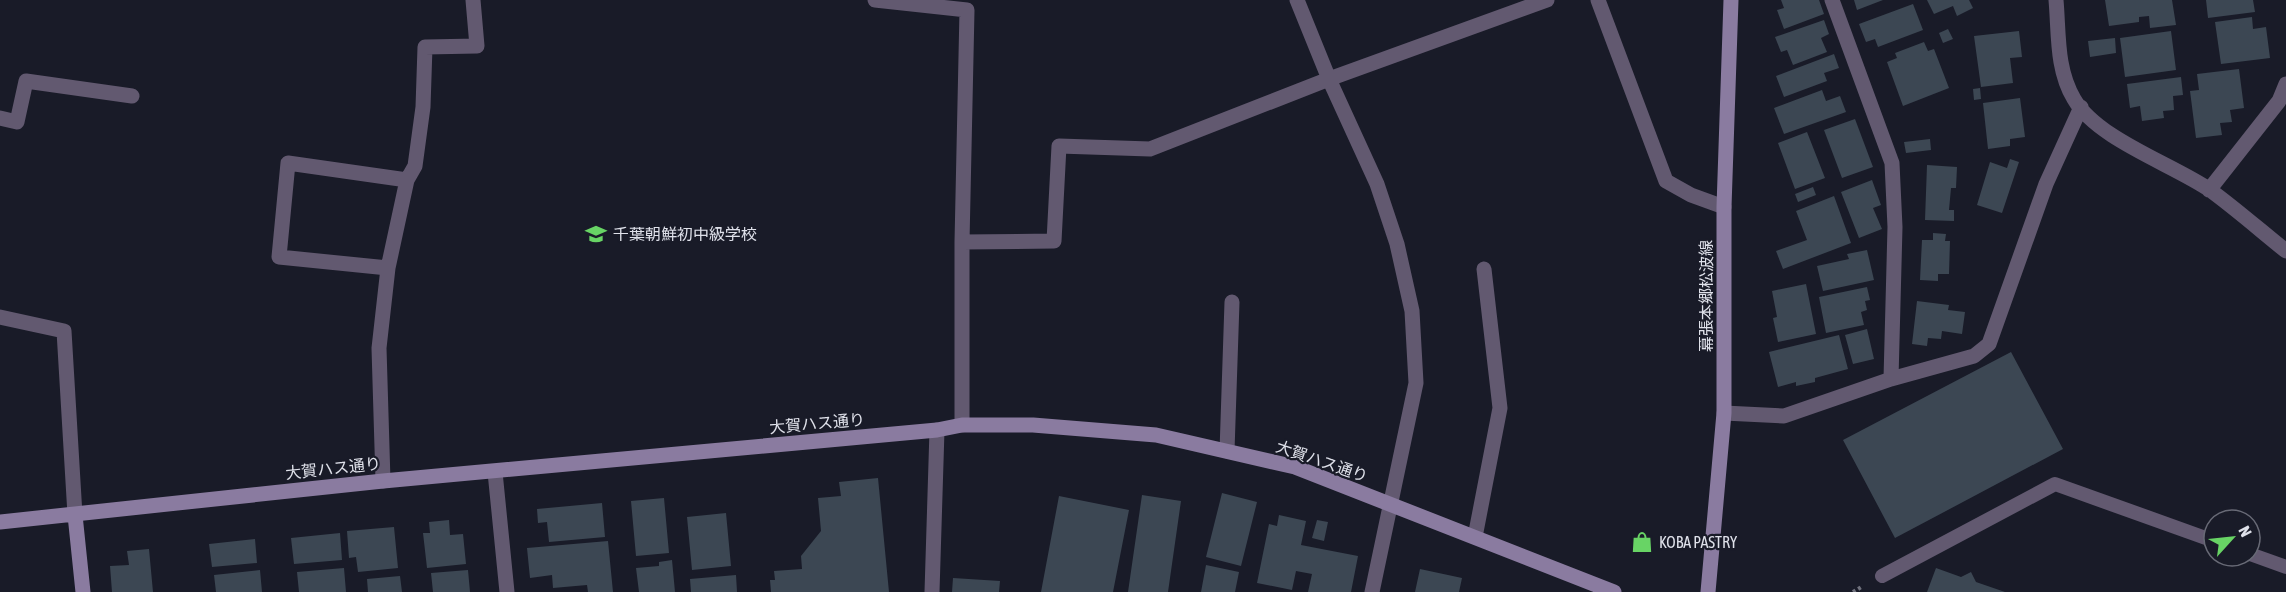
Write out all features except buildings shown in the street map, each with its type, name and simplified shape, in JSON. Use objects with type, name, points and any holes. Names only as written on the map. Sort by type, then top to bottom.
[{"type":"street","points":[[383,481],[379,348],[388,268],[407,180],[415,166],[423,107],[425,47],[477,46],[473,0]]},
{"type":"street","points":[[875,0],[967,10],[962,242],[962,425]]},
{"type":"street","points":[[1297,0],[1329,79],[1377,184],[1397,244],[1412,311],[1416,383],[1371,592]]},
{"type":"street","points":[[962,242],[1054,241],[1059,146],[1150,148],[1329,79],[1546,0]]},
{"type":"street","points":[[1599,0],[1666,182],[1691,195],[1724,207]]},
{"type":"street","name":"幕張本郷松波線","points":[[1708,592],[1724,413],[1724,207],[1731,0]]},
{"type":"street","points":[[1832,0],[1892,163],[1895,227],[1892,379]]},
{"type":"street","points":[[2056,0],[2062,70],[2074,100],[2094,121],[2116,137],[2209,190],[2286,250]]},
{"type":"street","points":[[0,118],[17,122],[27,81],[132,96]]},
{"type":"street","points":[[2209,190],[2279,101],[2286,84]]},
{"type":"street","points":[[1724,413],[1784,416],[1892,379],[1974,356],[1989,344],[2046,184],[2081,107]]},
{"type":"street","points":[[388,268],[279,257],[288,163],[407,180]]},
{"type":"street","points":[[1475,537],[1500,408],[1484,269]]},
{"type":"street","points":[[1227,452],[1232,302]]},
{"type":"street","points":[[0,317],[64,331],[75,515],[83,592]]},
{"type":"street","name":"大賀ハス通り","points":[[0,522],[383,481],[937,430],[962,425],[1033,425],[1156,435],[1295,468],[1614,592]]},
{"type":"street","points":[[932,592],[937,430]]},
{"type":"street","points":[[495,472],[507,592]]},
{"type":"lane","points":[[1882,576],[2055,484],[2202,537]]},
{"type":"lane","points":[[2262,558],[2286,567]]},
{"type":"place","name":"千葉朝鮮初中級学校","points":[[596,234]]},
{"type":"place","name":"KOBA PASTRY","points":[[1642,542]]}]
